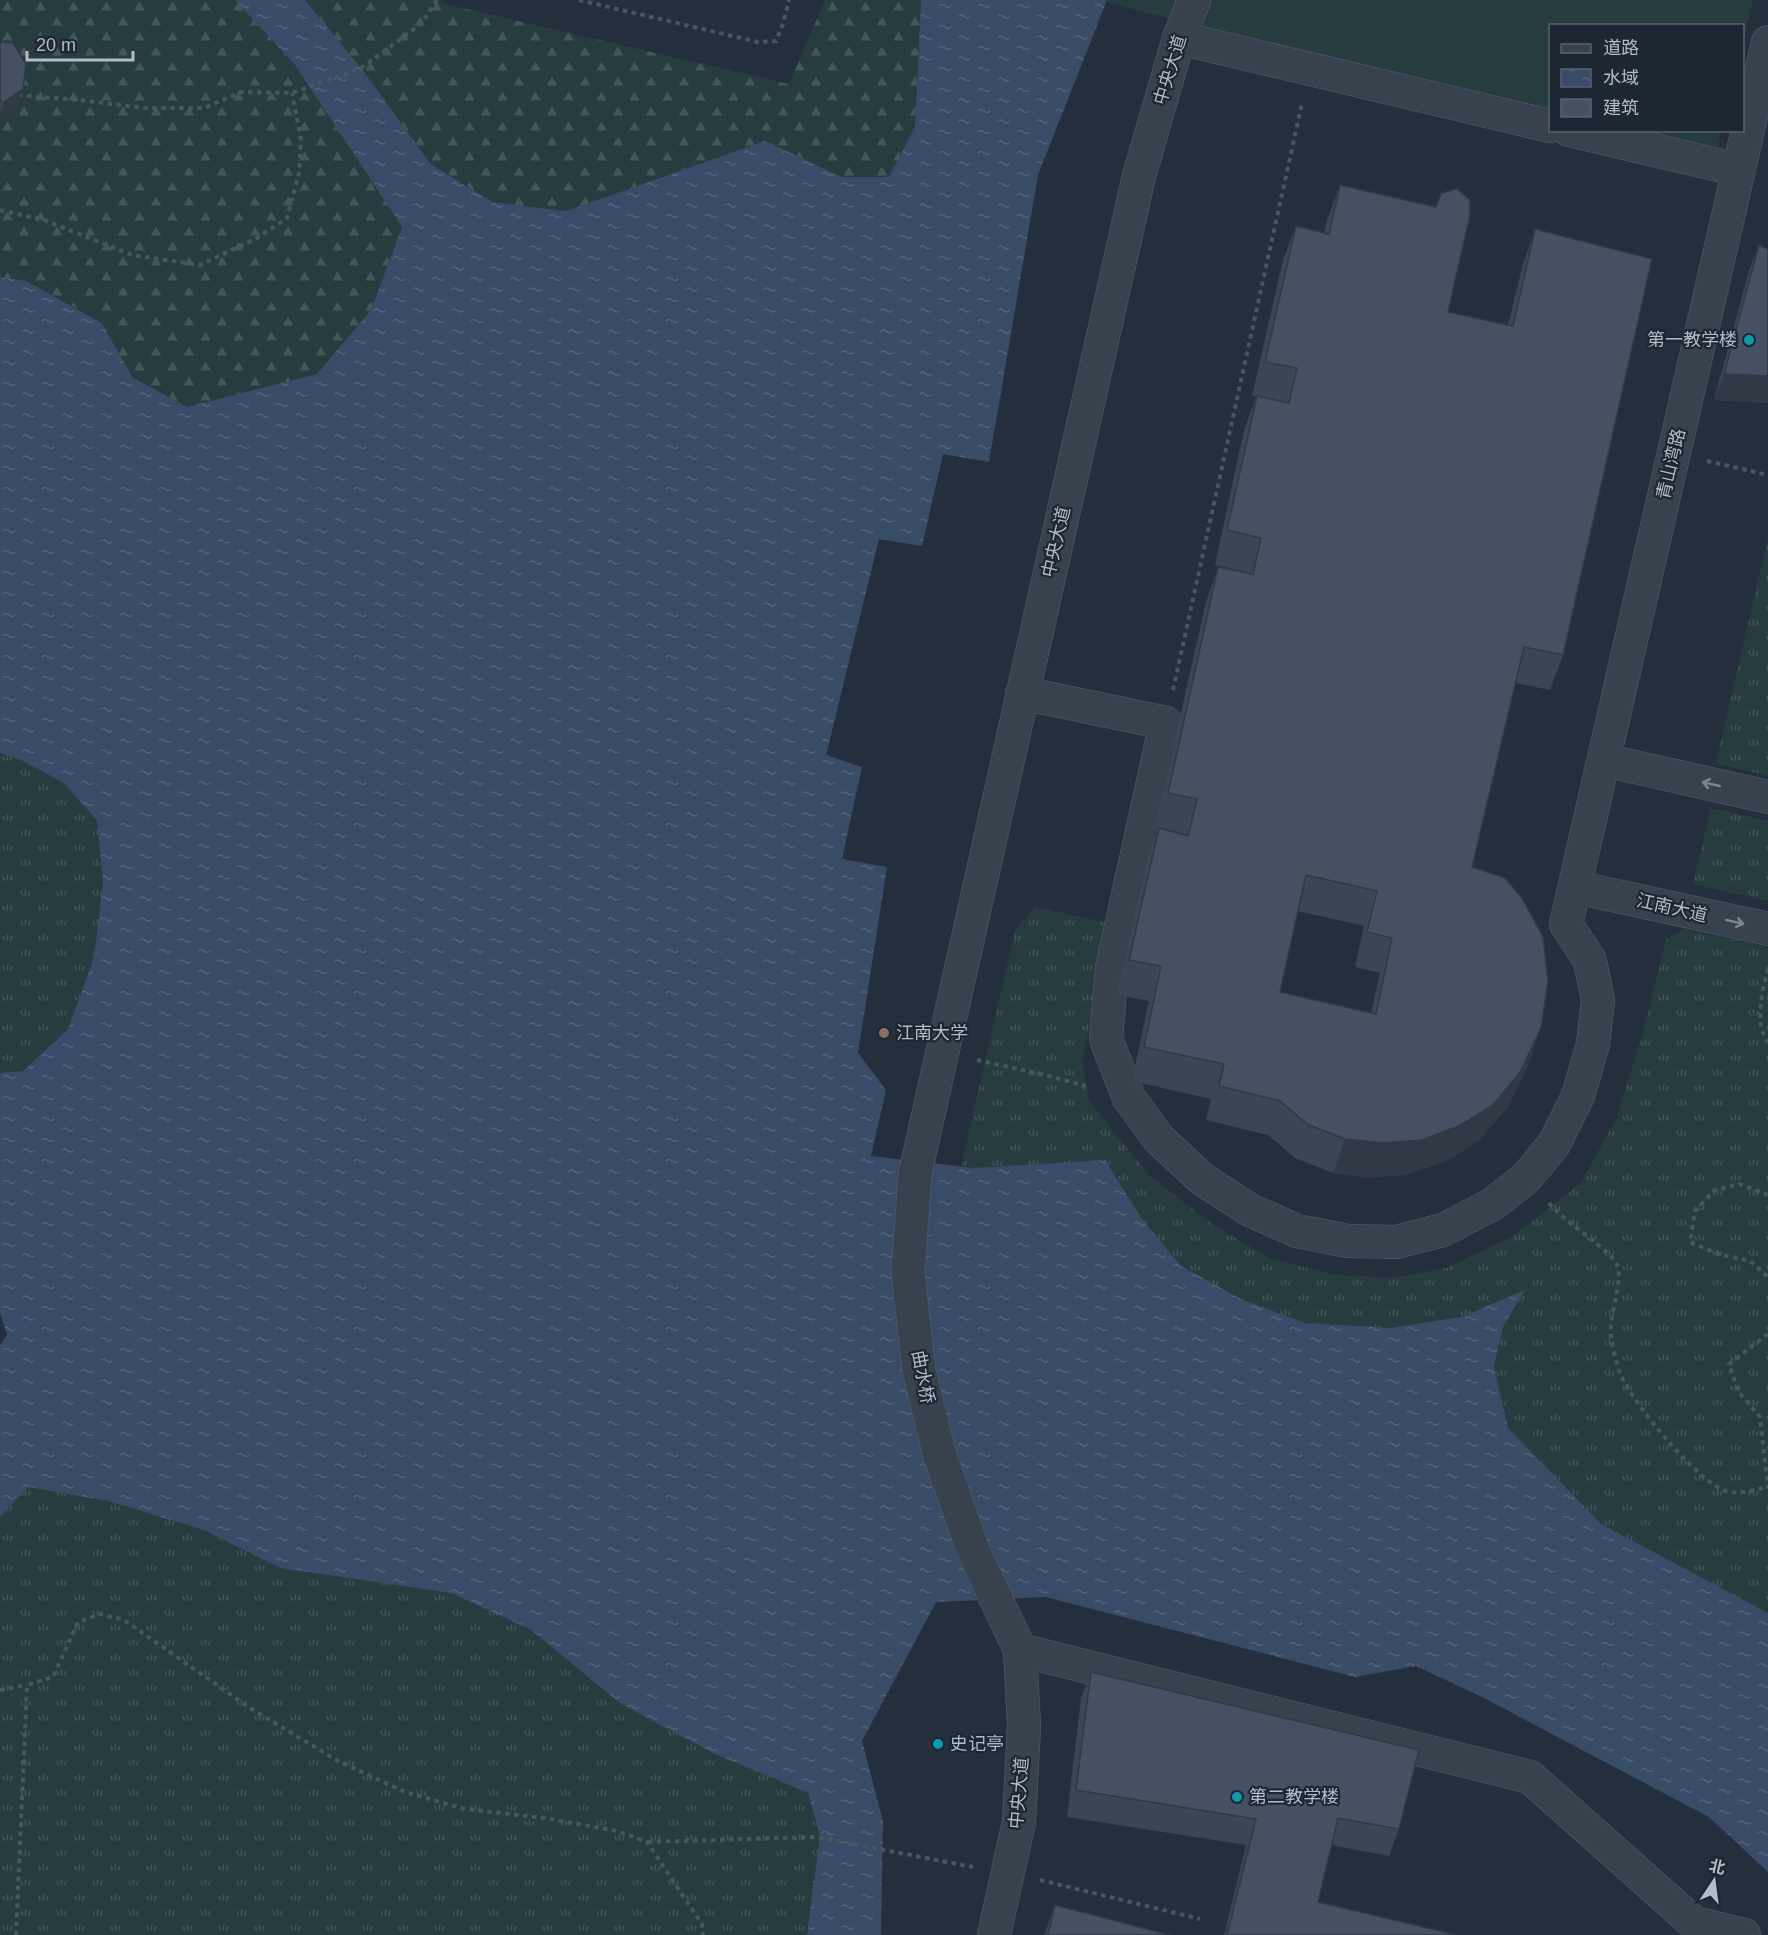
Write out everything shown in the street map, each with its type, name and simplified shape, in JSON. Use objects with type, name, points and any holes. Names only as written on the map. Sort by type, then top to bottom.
[{"type":"street","name":"中央大道","points":[[933,1089],[1139,176],[1179,38],[1194,0]]},
{"type":"street","points":[[1179,38],[1549,126]]},
{"type":"street","name":"青山湾路","points":[[1166,723],[1112,968],[1106,1040],[1129,1098],[1159,1139],[1203,1179],[1250,1210],[1297,1231],[1348,1241],[1396,1242],[1443,1230],[1494,1204],[1527,1177],[1554,1143],[1578,1095],[1593,1044],[1598,1000],[1590,961],[1566,924],[1768,42]]},
{"type":"street","points":[[1578,132],[1739,170]]},
{"type":"street","points":[[1022,693],[1166,723]]},
{"type":"street","points":[[1604,760],[1768,797]]},
{"type":"street","name":"江南大道","points":[[1575,886],[1768,929]]},
{"type":"street","name":"曲水桥","points":[[933,1089],[915,1174],[909,1273],[919,1370],[939,1453],[973,1550],[1020,1650]]},
{"type":"street","name":"中央大道","points":[[994,1935],[1019,1822],[1024,1726],[1020,1650]]},
{"type":"street","points":[[1020,1650],[1530,1777],[1694,1923],[1744,1935]]},
{"type":"path","points":[[18,95],[157,108],[204,108],[241,92],[292,93],[361,68],[421,24],[436,0]]},
{"type":"path","points":[[579,0],[759,42],[776,41],[789,0]]},
{"type":"path","points":[[1166,723],[1309,70]]},
{"type":"path","points":[[0,210],[44,220],[132,255],[200,265],[257,238],[287,218],[300,173],[301,139],[292,93]]},
{"type":"path","points":[[1674,453],[1768,475]]},
{"type":"path","points":[[1768,969],[1761,995],[1761,1033],[1768,1043]]},
{"type":"path","points":[[940,1052],[1045,1075],[1129,1098]]},
{"type":"path","points":[[1527,1177],[1555,1211],[1607,1252],[1617,1266],[1617,1293],[1611,1320],[1611,1337],[1621,1374],[1643,1410],[1700,1475],[1726,1491],[1752,1492],[1767,1488],[1760,1417],[1738,1391],[1729,1364],[1768,1334]]},
{"type":"path","points":[[1768,1195],[1740,1184],[1715,1190],[1695,1211],[1690,1242],[1718,1254],[1750,1260],[1768,1277]]},
{"type":"path","points":[[0,1690],[54,1677],[78,1623],[100,1614],[124,1620],[250,1708],[338,1761],[405,1792],[465,1809],[544,1818],[617,1831],[647,1842],[816,1837],[1009,1873],[1200,1919]]},
{"type":"path","points":[[16,1935],[27,1684]]},
{"type":"path","points":[[647,1842],[702,1924],[704,1935]]},
{"type":"green space","points":[[0,0],[235,0],[295,65],[402,227],[371,310],[317,374],[187,407],[131,377],[102,322],[26,281],[0,277]]},
{"type":"green space","points":[[304,0],[440,0],[445,4],[789,84],[825,0],[921,0],[915,127],[890,177],[842,177],[765,141],[566,211],[492,202],[431,163]]},
{"type":"green space","points":[[1107,0],[1753,0],[1744,38],[1744,24],[1549,24],[1549,108],[1106,2]]},
{"type":"green space","points":[[1651,132],[1721,132],[1717,147]]},
{"type":"green space","points":[[1768,537],[1768,776],[1716,763]]},
{"type":"green space","points":[[0,753],[19,759],[64,783],[97,821],[103,881],[94,957],[68,1029],[23,1071],[0,1073]]},
{"type":"green space","points":[[1711,808],[1768,821],[1768,901],[1693,884]]},
{"type":"green space","points":[[1035,907],[1113,924],[1082,1060],[1089,1100],[1113,1131],[1150,1176],[1213,1225],[1271,1259],[1337,1275],[1392,1278],[1446,1268],[1511,1237],[1581,1183],[1617,1117],[1642,1035],[1666,940],[1684,929],[1768,947],[1768,1625],[1583,1520],[1342,1334],[1261,1319],[960,1171],[1015,931]]},
{"type":"green space","points":[[28,1487],[108,1501],[204,1530],[280,1568],[451,1593],[531,1630],[621,1704],[713,1753],[808,1793],[820,1835],[807,1935],[0,1935],[0,1517]]},
{"type":"water","points":[[235,0],[305,0],[361,68],[431,164],[492,202],[566,211],[765,141],[842,177],[889,177],[915,127],[921,0],[1107,0],[1038,175],[989,462],[943,454],[922,546],[879,539],[826,755],[862,767],[842,859],[887,867],[858,1053],[886,1090],[871,1156],[974,1168],[1105,1160],[1142,1219],[1181,1266],[1241,1299],[1305,1323],[1391,1328],[1461,1317],[1525,1290],[1503,1327],[1494,1366],[1508,1428],[1601,1524],[1768,1613],[1768,1872],[1709,1817],[1484,1698],[1416,1666],[1355,1677],[1046,1597],[936,1602],[862,1741],[883,1821],[881,1935],[807,1935],[820,1835],[808,1793],[713,1753],[621,1704],[531,1630],[451,1593],[280,1568],[204,1530],[108,1501],[28,1487],[0,1517],[0,1345],[7,1335],[0,1313],[0,1073],[23,1071],[68,1029],[94,957],[103,881],[97,821],[64,783],[19,759],[0,753],[0,277],[26,281],[102,323],[132,377],[187,407],[317,374],[371,310],[402,227],[295,65]]},
{"type":"building","points":[[0,42],[13,43],[26,64],[23,89],[4,102],[0,101]]},
{"type":"building","points":[[1340,185],[1436,207],[1441,193],[1457,189],[1470,200],[1470,215],[1448,312],[1513,326],[1535,229],[1652,259],[1563,655],[1524,647],[1472,867],[1505,878],[1522,898],[1543,937],[1548,981],[1541,1028],[1520,1072],[1493,1105],[1461,1125],[1422,1140],[1382,1143],[1345,1139],[1307,1124],[1280,1101],[1219,1086],[1224,1064],[1144,1047],[1161,966],[1129,960],[1159,828],[1188,836],[1197,799],[1168,793],[1218,567],[1253,574],[1261,538],[1227,530],[1257,396],[1289,403],[1297,368],[1265,362],[1296,226],[1329,234]],"holes":[[[1306,875],[1377,891],[1367,932],[1392,938],[1376,1014],[1280,992]]]},
{"type":"building","name":"第一教学楼","points":[[1759,245],[1768,249],[1768,376],[1724,374]]},
{"type":"building","name":"第二教学楼","points":[[1091,1672],[1419,1750],[1399,1829],[1338,1818],[1318,1902],[1457,1935],[1227,1935],[1256,1819],[1076,1790]]},
{"type":"building","points":[[1055,1905],[1170,1935],[1048,1935]]},
{"type":"place","name":"第一教学楼","points":[[1749,340]]},
{"type":"place","name":"江南大学","points":[[884,1033]]},
{"type":"place","name":"史记亭","points":[[938,1744]]},
{"type":"place","name":"第二教学楼","points":[[1237,1797]]}]
